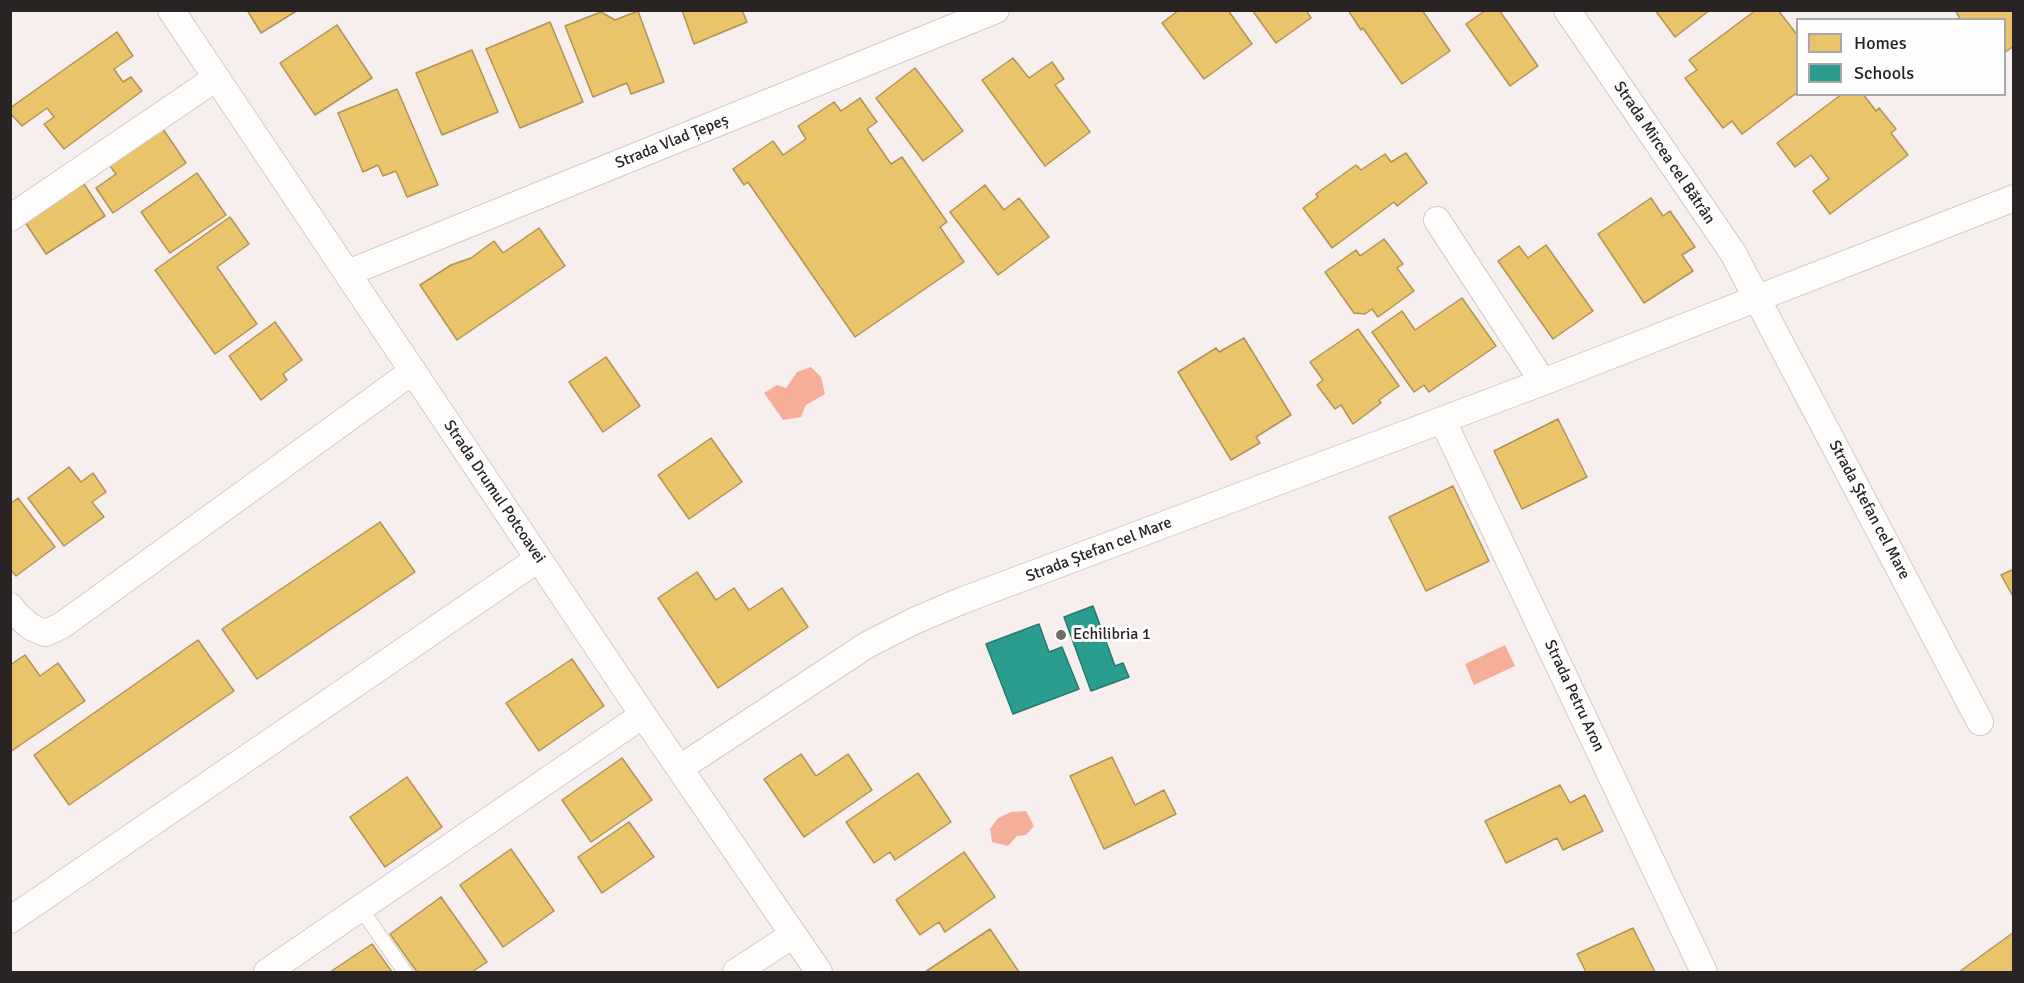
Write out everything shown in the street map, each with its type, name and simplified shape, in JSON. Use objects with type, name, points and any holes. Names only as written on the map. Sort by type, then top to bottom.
[{"type":"street","name":"Strada Drumul Potcoavei","points":[[171,10],[538,560],[819,972]]},
{"type":"street","name":"Strada Vlad Țepeș","points":[[348,273],[996,10]]},
{"type":"street","name":"Strada Mircea cel Bătrân","points":[[1567,10],[1732,253],[1758,298]]},
{"type":"street","points":[[10,218],[216,78]]},
{"type":"street","name":"Strada Ștefan cel Mare","points":[[680,768],[867,645],[914,621],[961,601],[1443,421],[2013,198]]},
{"type":"street","points":[[1437,220],[1543,382]]},
{"type":"street","name":"Strada Ștefan cel Mare","points":[[1758,298],[1980,722]]},
{"type":"street","points":[[10,606],[31,627],[45,633],[61,626],[413,371]]},
{"type":"street","name":"Strada Petru Aron","points":[[1443,421],[1704,972]]},
{"type":"street","points":[[10,920],[538,560]]},
{"type":"street","points":[[267,972],[643,715]]},
{"type":"street","points":[[736,972],[793,934]]},
{"type":"lane","points":[[360,909],[405,972]]},
{"type":"shaded area","points":[[811,367],[821,377],[825,394],[806,405],[801,417],[783,420],[764,393],[777,385],[786,388],[797,372]]},
{"type":"shaded area","points":[[1505,645],[1515,666],[1474,685],[1465,664]]},
{"type":"shaded area","points":[[1026,811],[1034,826],[1026,835],[1017,836],[1008,846],[992,842],[990,829],[998,818],[1011,812]]},
{"type":"building: Homes","points":[[247,10],[298,10],[261,33]]},
{"type":"building: Homes","points":[[682,10],[742,10],[747,22],[694,44]]},
{"type":"building: Homes","points":[[1179,10],[1228,10],[1252,44],[1204,79],[1162,23]]},
{"type":"building: Homes","points":[[1252,10],[1306,10],[1311,18],[1276,43]]},
{"type":"building: Homes","points":[[1348,10],[1422,10],[1450,51],[1402,84]]},
{"type":"building: Homes","points":[[1486,10],[1499,10],[1538,66],[1510,86],[1466,24]]},
{"type":"building: Homes","points":[[1655,10],[1710,10],[1675,37]]},
{"type":"building: Homes","points":[[1756,10],[1778,10],[1796,33],[1796,94],[1742,134],[1732,121],[1723,128],[1685,78],[1697,70],[1689,60]]},
{"type":"building: Homes","points":[[1955,10],[2014,10],[2014,46],[2006,52],[2006,18],[1960,18]]},
{"type":"building: Homes","points":[[638,11],[664,82],[631,94],[627,83],[593,97],[565,26],[601,12],[615,20]]},
{"type":"building: Homes","points":[[550,22],[583,102],[520,128],[486,49]]},
{"type":"building: Homes","points":[[337,25],[372,78],[315,115],[280,63]]},
{"type":"building: Homes","points":[[117,32],[133,56],[114,69],[123,82],[131,77],[142,91],[64,149],[44,124],[54,117],[47,108],[22,126],[10,113],[10,108]]},
{"type":"building: Homes","points":[[472,50],[498,112],[442,135],[416,73]]},
{"type":"building: Homes","points":[[1013,58],[1029,78],[1052,62],[1064,79],[1055,85],[1090,132],[1045,166],[982,80]]},
{"type":"building: Homes","points":[[915,68],[963,131],[923,161],[876,98]]},
{"type":"building: Homes","points":[[397,89],[438,185],[407,197],[396,171],[383,176],[378,165],[363,172],[338,113]]},
{"type":"building: Homes","points":[[1839,96],[1865,96],[1876,111],[1879,108],[1896,129],[1891,133],[1908,155],[1830,214],[1813,191],[1829,179],[1811,155],[1795,167],[1777,143]]},
{"type":"building: Homes","points":[[860,98],[877,122],[867,129],[891,164],[902,157],[947,222],[940,227],[964,262],[855,337],[748,182],[744,185],[733,169],[773,141],[783,155],[806,139],[798,126],[834,102],[841,111]]},
{"type":"building: Homes","points":[[161,126],[186,163],[113,213],[96,188],[116,174],[107,162]]},
{"type":"building: Homes","points":[[1406,153],[1427,183],[1397,206],[1394,202],[1332,248],[1303,208],[1318,197],[1316,194],[1356,165],[1361,170],[1385,154],[1391,162]]},
{"type":"building: Homes","points":[[197,173],[226,215],[170,253],[141,212]]},
{"type":"building: Homes","points":[[84,184],[105,216],[46,254],[25,222]]},
{"type":"building: Homes","points":[[985,185],[1004,210],[1019,198],[1049,237],[998,275],[950,212]]},
{"type":"building: Homes","points":[[1651,198],[1663,216],[1670,211],[1695,247],[1682,255],[1693,271],[1644,303],[1598,234]]},
{"type":"building: Homes","points":[[230,217],[249,244],[217,267],[257,324],[215,354],[155,270]]},
{"type":"building: Homes","points":[[539,228],[565,266],[457,340],[420,285],[451,265],[471,258],[494,241],[503,253]]},
{"type":"building: Homes","points":[[1384,239],[1403,264],[1397,268],[1414,291],[1378,317],[1372,309],[1365,314],[1354,313],[1325,272],[1356,250],[1360,256]]},
{"type":"building: Homes","points":[[1546,245],[1593,311],[1553,339],[1498,261],[1519,246],[1528,258]]},
{"type":"building: Homes","points":[[1462,298],[1496,346],[1429,392],[1424,385],[1414,392],[1372,332],[1402,311],[1415,330]]},
{"type":"building: Homes","points":[[275,322],[302,360],[283,374],[287,380],[261,400],[229,356]]},
{"type":"building: Homes","points":[[1358,329],[1399,386],[1379,400],[1381,403],[1353,424],[1341,405],[1335,409],[1317,385],[1323,380],[1310,362]]},
{"type":"building: Homes","points":[[1244,338],[1291,415],[1256,437],[1260,443],[1231,460],[1178,372],[1216,348],[1219,352]]},
{"type":"building: Homes","points":[[606,357],[640,406],[603,432],[569,382]]},
{"type":"building: Homes","points":[[1558,419],[1587,477],[1522,509],[1494,451]]},
{"type":"building: Homes","points":[[711,438],[742,482],[689,519],[658,475]]},
{"type":"building: Homes","points":[[69,467],[81,482],[93,473],[106,492],[92,502],[104,517],[64,546],[28,498]]},
{"type":"building: Homes","points":[[1453,486],[1489,561],[1426,591],[1389,517]]},
{"type":"building: Homes","points":[[18,498],[55,547],[16,576],[10,569],[10,504]]},
{"type":"building: Homes","points":[[380,522],[415,572],[257,679],[222,629]]},
{"type":"building: Homes","points":[[2014,569],[2014,598],[2001,575]]},
{"type":"building: Homes","points":[[697,572],[716,600],[734,588],[749,610],[782,588],[808,627],[718,688],[658,598]]},
{"type":"building: Homes","points":[[198,640],[234,691],[69,805],[34,755]]},
{"type":"building: Homes","points":[[25,655],[40,676],[58,663],[85,701],[10,752],[10,665]]},
{"type":"building: Homes","points":[[572,659],[604,706],[539,751],[506,703]]},
{"type":"building: Homes","points":[[801,754],[816,776],[848,754],[872,790],[804,837],[764,779]]},
{"type":"building: Homes","points":[[1112,757],[1135,805],[1164,790],[1176,814],[1104,849],[1070,776]]},
{"type":"building: Homes","points":[[622,758],[652,800],[591,842],[562,800]]},
{"type":"building: Homes","points":[[918,773],[951,822],[895,860],[890,852],[874,863],[846,822]]},
{"type":"building: Homes","points":[[407,777],[442,827],[385,867],[350,817]]},
{"type":"building: Homes","points":[[1560,785],[1570,803],[1585,795],[1603,831],[1563,850],[1557,838],[1506,863],[1485,821]]},
{"type":"building: Homes","points":[[629,822],[654,857],[602,893],[578,857]]},
{"type":"building: Homes","points":[[511,849],[554,911],[503,947],[460,885]]},
{"type":"building: Homes","points":[[964,852],[995,897],[945,932],[939,922],[920,935],[896,900]]},
{"type":"building: Homes","points":[[441,897],[487,962],[472,972],[417,972],[390,934]]},
{"type":"building: Homes","points":[[1633,928],[1655,972],[1586,972],[1577,954]]},
{"type":"building: Homes","points":[[990,929],[1019,972],[925,972]]},
{"type":"building: Homes","points":[[2014,932],[2014,972],[1959,972]]},
{"type":"building: Homes","points":[[372,944],[392,972],[330,972]]},
{"type":"building: Schools","points":[[1093,606],[1115,666],[1123,663],[1129,677],[1091,691],[1064,617]]},
{"type":"building: Schools","points":[[1039,624],[1049,652],[1062,647],[1079,689],[1013,714],[986,644]]},
{"type":"place","name":"Echilibria 1","points":[[1061,635]]}]
